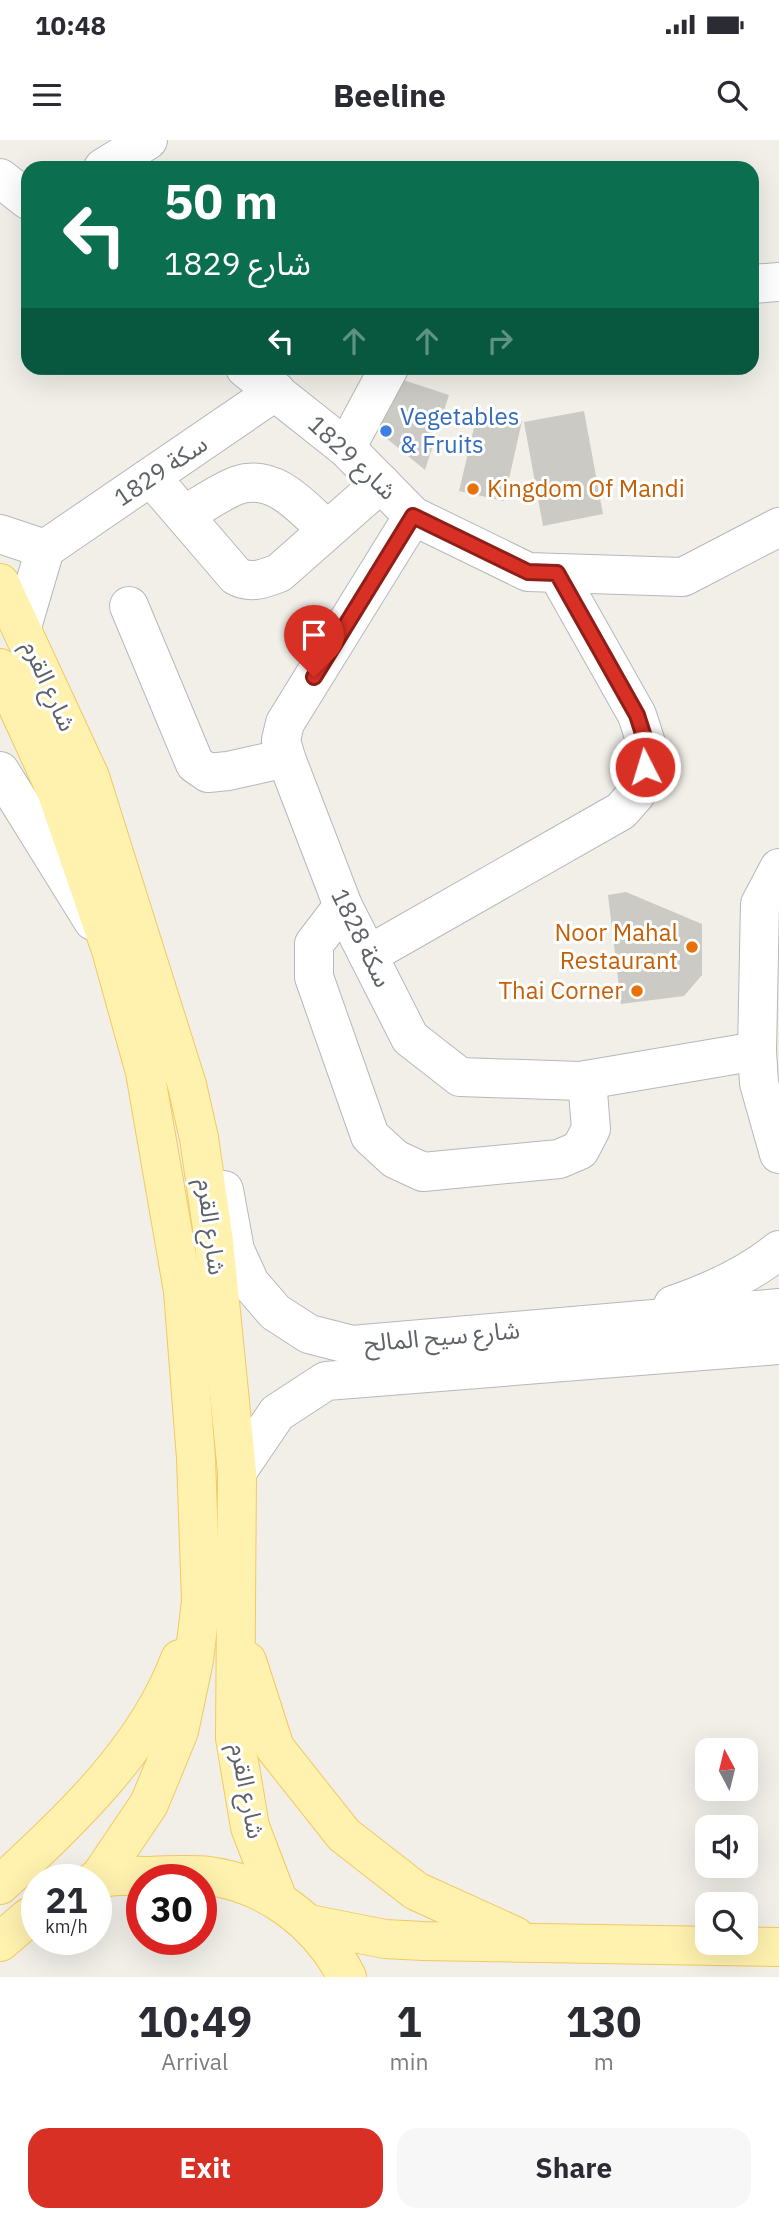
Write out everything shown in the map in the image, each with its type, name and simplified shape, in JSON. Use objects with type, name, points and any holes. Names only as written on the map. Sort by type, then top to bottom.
[{"type":"main road","name":"شارع القرم","points":[[0,583],[90,777],[187,1086],[199,1138],[214,1242],[237,1472],[235,1738],[250,1827],[278,1900]]},
{"type":"main road","name":"شارع القرم","points":[[0,668],[57,793],[111,950],[145,1072],[183,1291],[195,1458],[201,1601],[194,1660],[179,1731],[149,1804],[107,1864]]},
{"type":"main road","points":[[0,1885],[66,1824],[143,1730],[173,1679],[201,1601]]},
{"type":"main road","points":[[236,1628],[275,1748],[344,1835],[416,1891],[526,1941]]},
{"type":"main road","points":[[112,1878],[208,1876],[235,1882],[278,1900],[309,1924],[337,1958],[347,1977]]},
{"type":"main road","points":[[0,1942],[21,1923]]},
{"type":"main road","points":[[309,1924],[385,1939],[779,1947]]},
{"type":"street","points":[[114,161],[148,140]]},
{"type":"street","points":[[0,178],[21,194]]},
{"type":"street","points":[[759,283],[779,282]]},
{"type":"street","name":"1829 شارع","points":[[254,375],[346,448],[413,516],[528,572],[683,577],[779,527]]},
{"type":"street","points":[[346,448],[385,375]]},
{"type":"street","name":"سكة 1829","points":[[45,550],[276,391]]},
{"type":"street","points":[[151,477],[236,576],[246,581],[260,580],[279,573],[381,483]]},
{"type":"street","points":[[184,515],[237,485],[252,483],[271,485],[292,497],[327,530]]},
{"type":"street","name":"سكة 1828","points":[[413,516],[285,723],[281,740],[343,906],[410,1038],[460,1077],[587,1080],[765,1069]]},
{"type":"street","points":[[0,534],[45,550],[22,627]]},
{"type":"street","points":[[368,955],[621,811],[636,794],[645,767],[646,743],[637,715],[557,573]]},
{"type":"street","points":[[129,606],[195,764],[208,773],[286,758]]},
{"type":"street","points":[[0,771],[111,950]]},
{"type":"street","points":[[779,868],[760,904],[765,1069],[779,1154]]},
{"type":"street","points":[[343,906],[314,944],[314,977],[370,1136],[395,1159],[423,1172],[559,1159],[580,1150],[591,1129],[587,1080]]},
{"type":"street","name":"شارع سيح المالح","points":[[187,1086],[214,1136],[235,1250],[250,1283],[275,1312],[309,1334],[352,1345],[779,1308]]},
{"type":"street","points":[[607,1322],[660,1309],[706,1293],[758,1267],[779,1250]]},
{"type":"street","name":"شارع سيح المالح","points":[[237,1472],[277,1412],[326,1381],[779,1345]]},
{"type":"building","points":[[391,376],[449,395],[425,470],[374,428]]},
{"type":"building","points":[[478,411],[522,421],[504,501],[459,491]]},
{"type":"building","points":[[584,411],[603,514],[543,526],[524,422]]},
{"type":"building","points":[[626,892],[702,924],[702,975],[684,996],[621,1004],[608,895]]},
{"type":"place","name":"Vegetables & Fruits","points":[[386,431]]},
{"type":"place","name":"Kingdom Of Mandi","points":[[473,489]]},
{"type":"place","name":"Noor Mahal Restaurant","points":[[692,947]]},
{"type":"place","name":"Thai Corner","points":[[637,991]]},
{"type":"route","points":[[314,677],[413,516],[528,572],[557,573],[637,715],[646,743],[645,767]]}]
